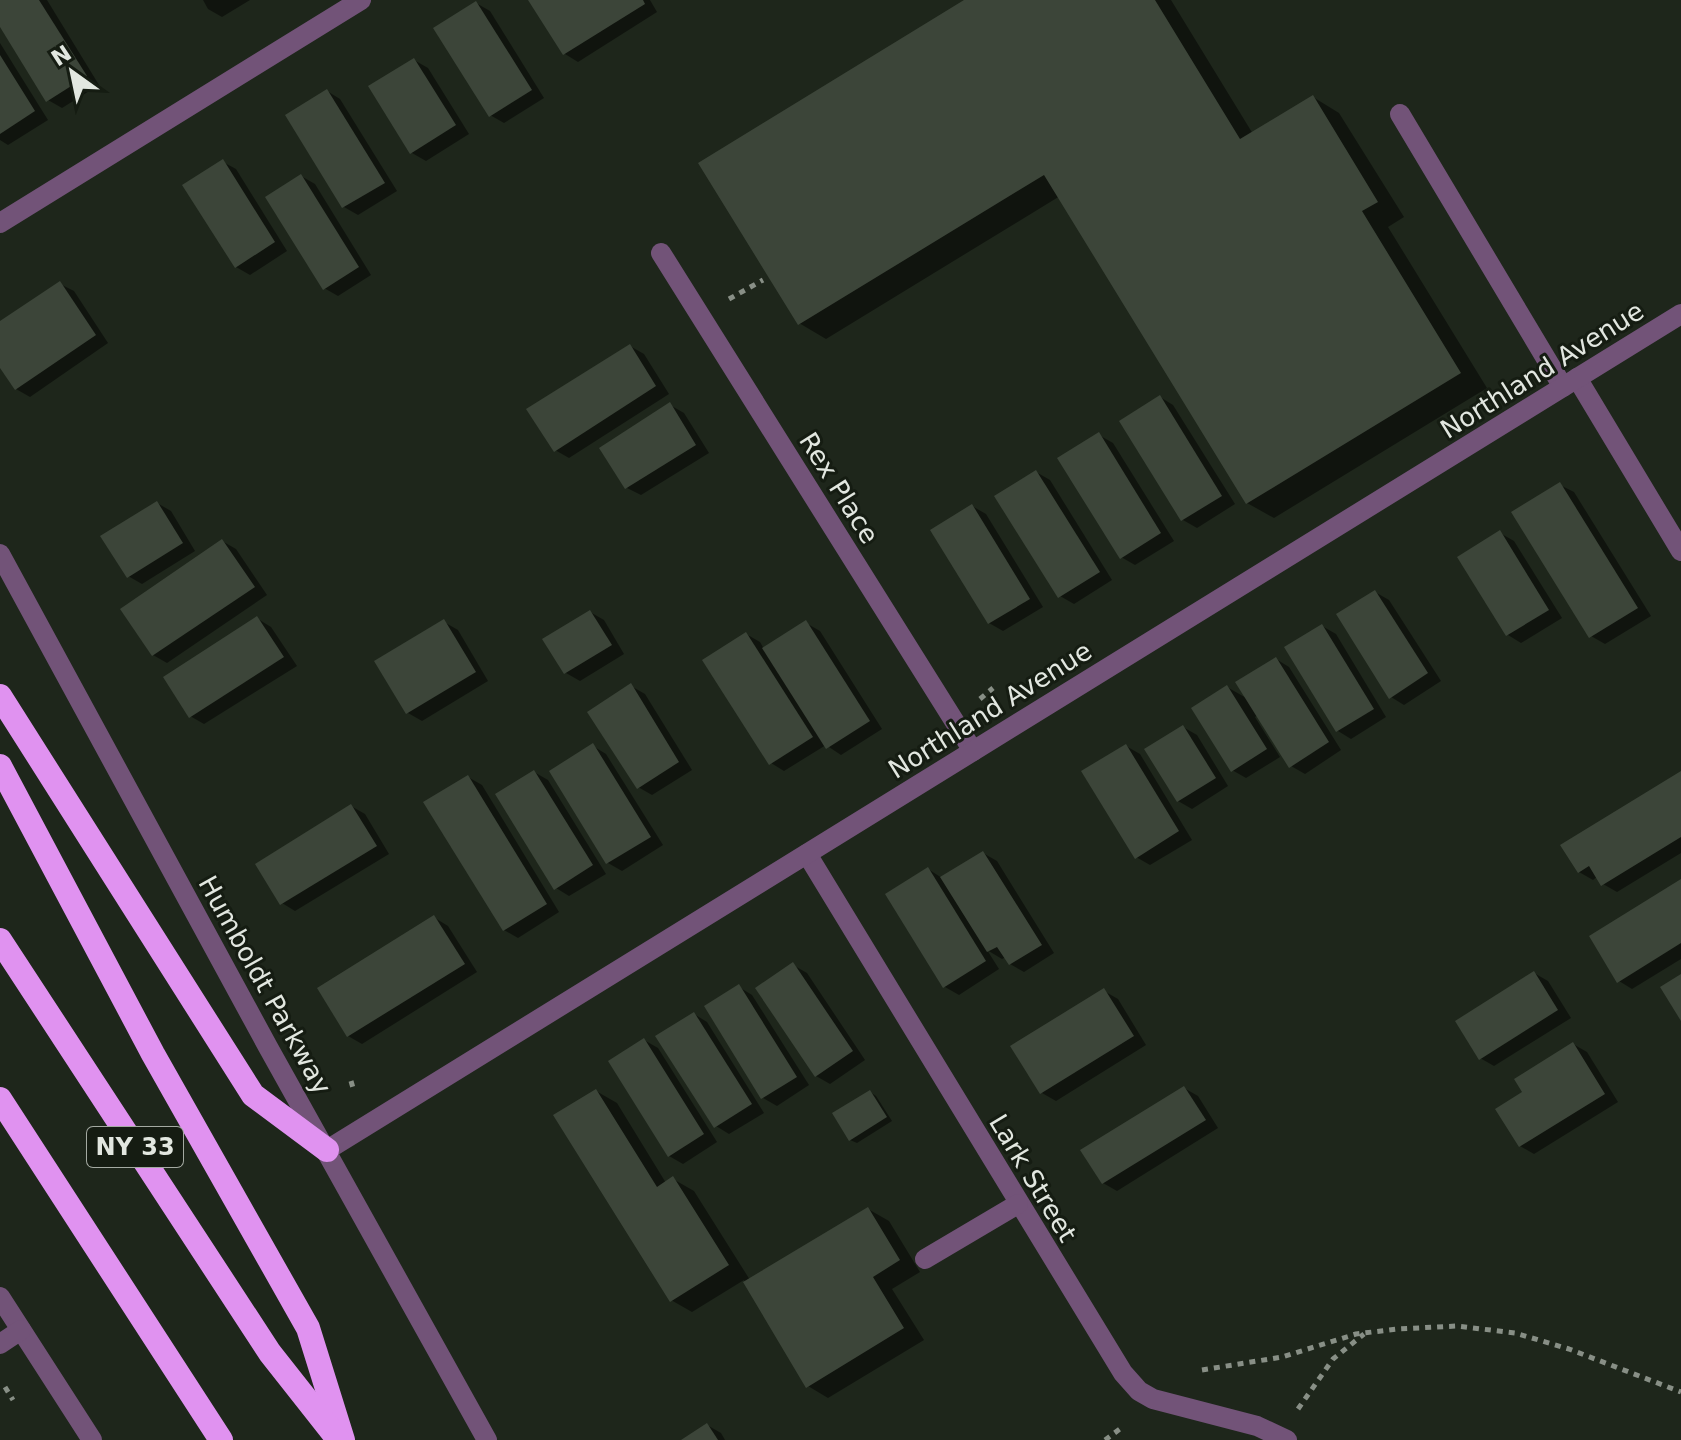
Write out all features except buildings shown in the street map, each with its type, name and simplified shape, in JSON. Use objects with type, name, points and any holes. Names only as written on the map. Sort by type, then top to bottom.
[{"type":"highway","points":[[0,696],[253,1095],[327,1150]]},
{"type":"highway","points":[[0,766],[153,1054],[308,1328],[341,1440]]},
{"type":"highway","name":"NY 33","points":[[0,940],[270,1353],[341,1440]]},
{"type":"highway","name":"NY 33","points":[[0,1099],[221,1440]]},
{"type":"street","points":[[0,223],[361,0]]},
{"type":"street","points":[[1400,114],[1570,383],[1681,551]]},
{"type":"street","name":"Rex Place","points":[[661,253],[973,751]]},
{"type":"street","name":"Northland Avenue","points":[[327,1150],[1681,314]]},
{"type":"street","name":"Humboldt Parkway","points":[[0,554],[487,1440]]},
{"type":"street","name":"Lark Street","points":[[807,854],[1123,1373],[1139,1391],[1153,1399],[1257,1426],[1287,1440]]},
{"type":"street","points":[[925,1259],[1018,1204]]},
{"type":"street","points":[[0,1297],[92,1440]]},
{"type":"street","points":[[0,1344],[21,1330]]},
{"type":"path","points":[[728,300],[763,280]]},
{"type":"path","points":[[980,699],[993,688]]},
{"type":"path","points":[[1202,1370],[1254,1363],[1365,1333],[1457,1326],[1515,1333],[1569,1349],[1681,1392]]},
{"type":"path","points":[[1298,1409],[1333,1359],[1365,1333]]},
{"type":"path","points":[[5,1387],[13,1400]]},
{"type":"path","points":[[1105,1440],[1124,1426]]}]
